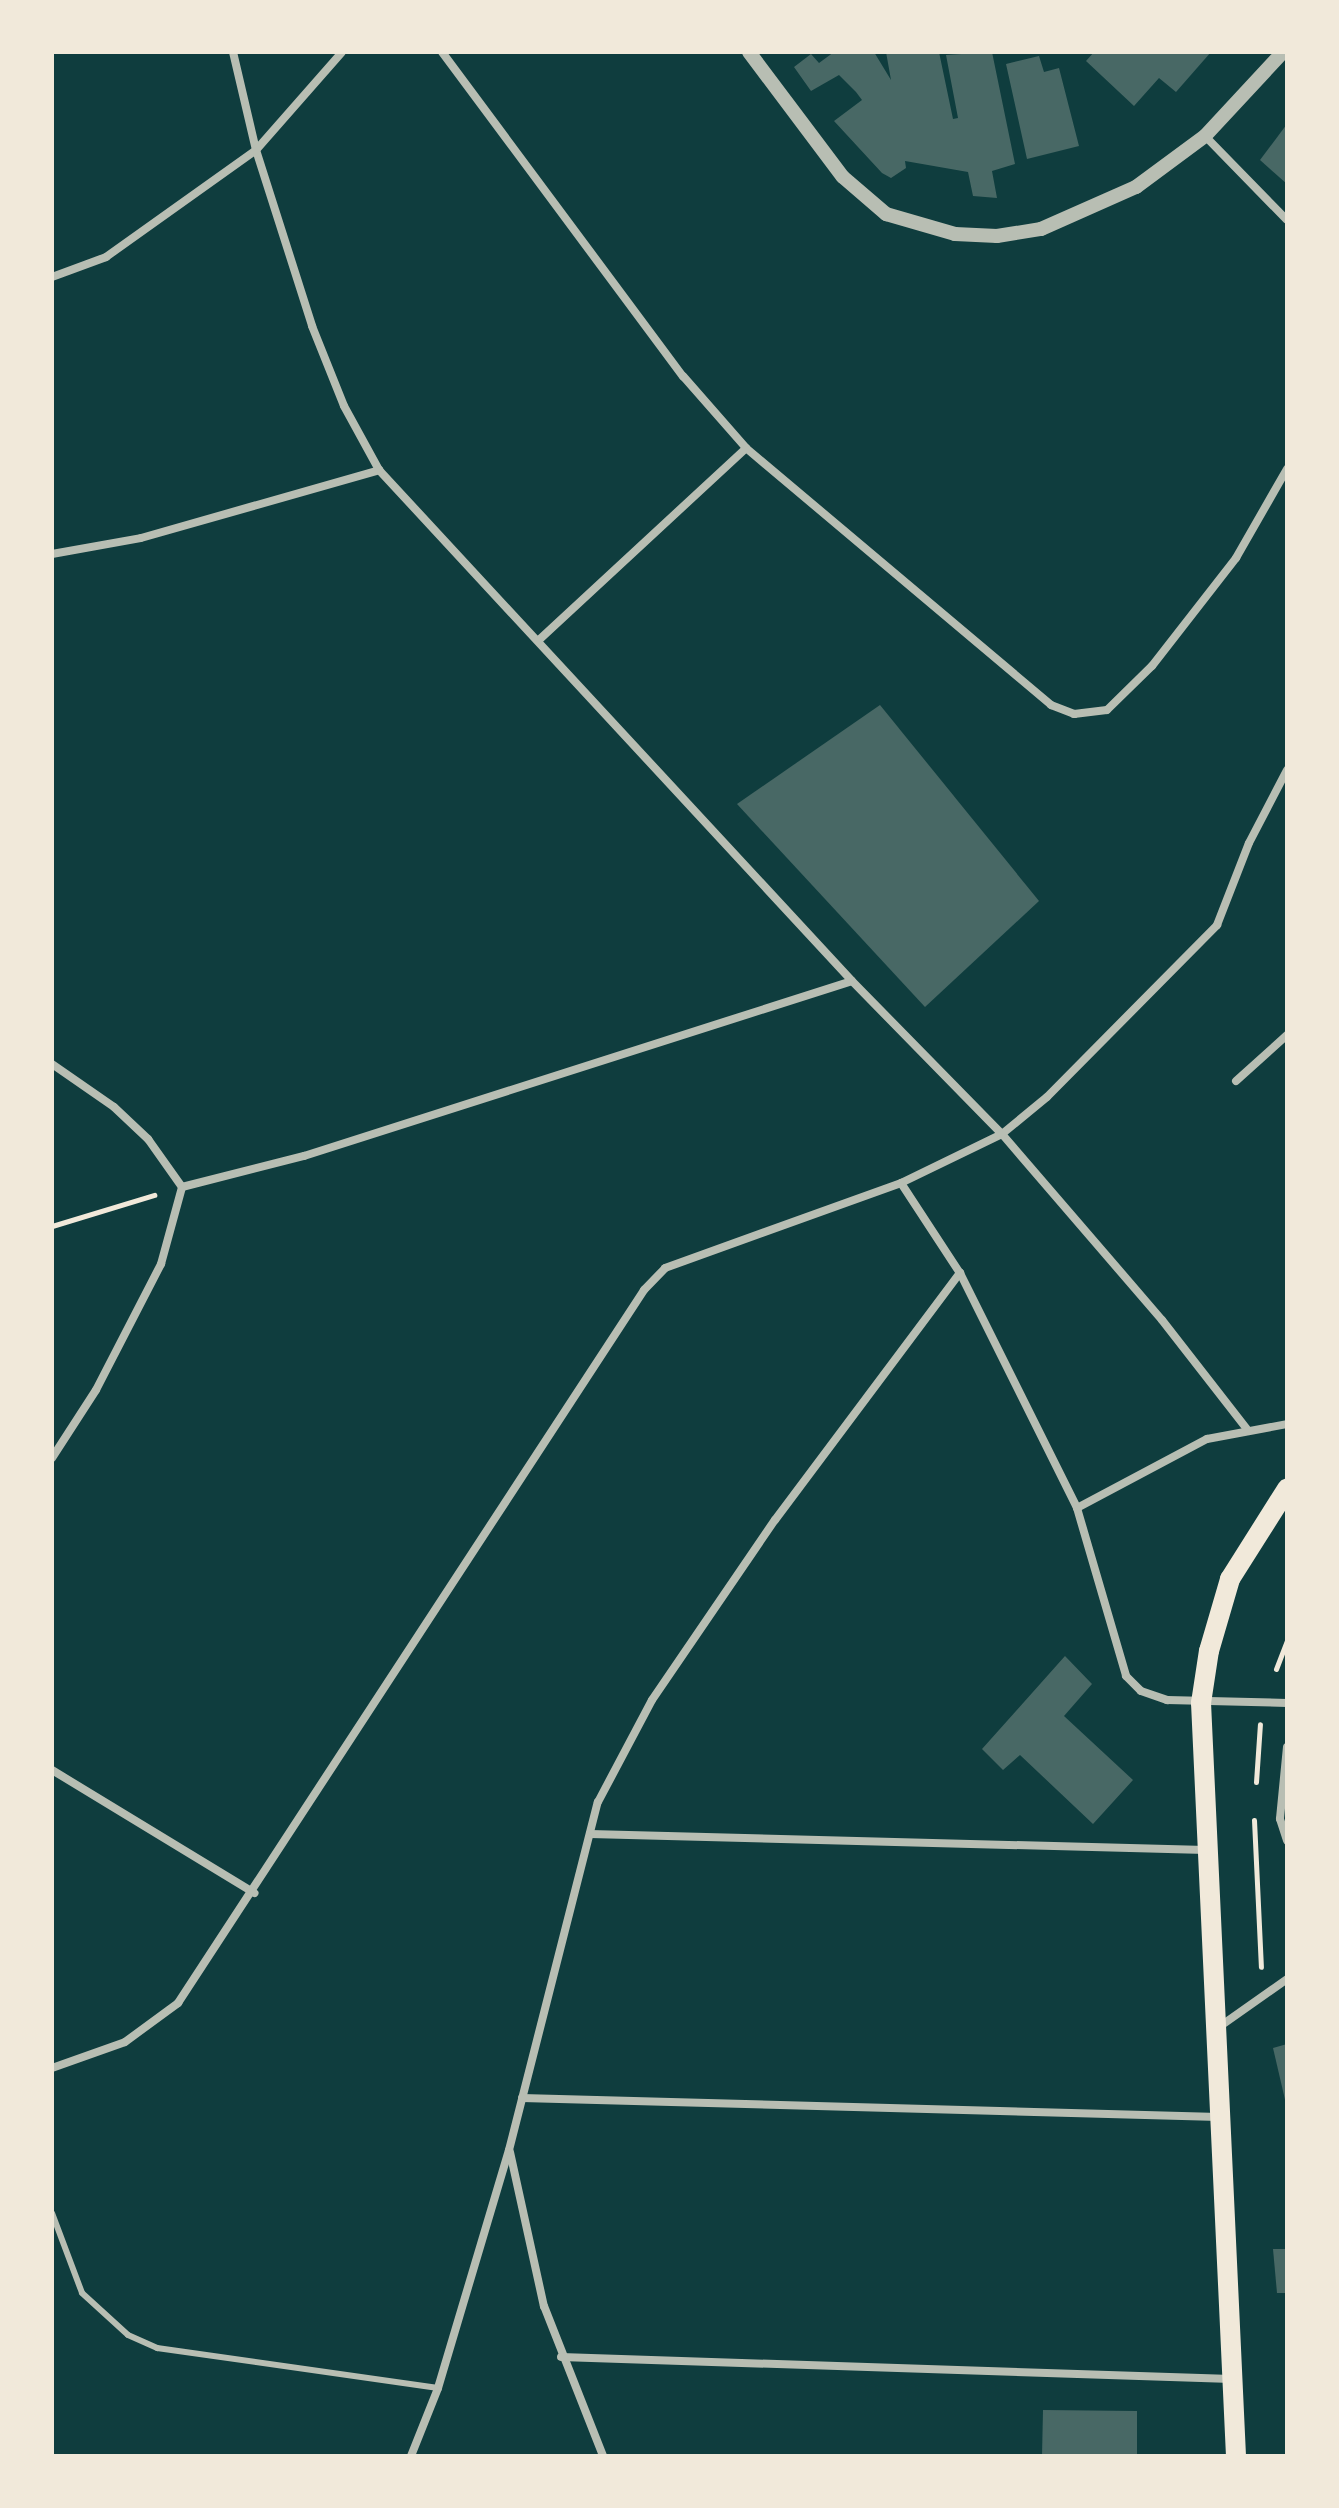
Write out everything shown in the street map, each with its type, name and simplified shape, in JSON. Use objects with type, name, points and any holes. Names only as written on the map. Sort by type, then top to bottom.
[{"type":"main road","points":[[1236,2456],[1201,1703],[1209,1651],[1230,1579],[1287,1489]]},
{"type":"street","points":[[233,52],[256,150],[312,326],[344,406],[379,470],[540,639],[852,981],[1002,1134],[1162,1320],[1247,1429]]},
{"type":"street","points":[[52,277],[106,257],[256,150],[342,52]]},
{"type":"street","points":[[442,52],[683,376],[746,448],[1051,705],[1074,714],[1107,710],[1152,666],[1236,558],[1287,469]]},
{"type":"street","points":[[749,52],[843,177],[886,214],[955,234],[997,236],[1041,229],[1088,211],[1136,187],[1205,136],[1283,52]]},
{"type":"street","points":[[1205,136],[1287,220]]},
{"type":"street","points":[[540,639],[746,448]]},
{"type":"street","points":[[52,554],[141,538],[379,470]]},
{"type":"street","points":[[52,2068],[153,2026],[178,2003],[254,1893],[644,1290],[665,1268],[901,1183],[1002,1134],[1047,1097],[1217,925],[1249,843],[1287,770]]},
{"type":"street","points":[[182,1187],[304,1156],[852,981]]},
{"type":"street","points":[[1236,1081],[1287,1035]]},
{"type":"street","points":[[52,1064],[114,1107],[148,1139],[182,1187]]},
{"type":"street","points":[[901,1183],[960,1273],[1077,1508],[1126,1676],[1155,1697],[1201,1703],[1287,1703]]},
{"type":"street","points":[[52,1458],[96,1390],[161,1264],[182,1187]]},
{"type":"street","points":[[411,2456],[438,2388],[509,2150],[598,1802],[652,1700],[775,1520],[960,1273]]},
{"type":"street","points":[[1077,1508],[1177,1453],[1247,1429],[1287,1424]]},
{"type":"street","points":[[1287,1747],[1280,1819],[1287,1841]]},
{"type":"street","points":[[52,1770],[254,1893]]},
{"type":"street","points":[[590,1834],[1206,1850]]},
{"type":"street","points":[[1215,2031],[1240,2008],[1287,1979]]},
{"type":"street","points":[[522,2098],[1219,2117]]},
{"type":"street","points":[[509,2150],[530,2254],[561,2357],[603,2456]]},
{"type":"street","points":[[561,2357],[1232,2379]]},
{"type":"lane","points":[[52,2213],[82,2293],[128,2335],[157,2348],[438,2388]]},
{"type":"path","points":[[52,1226],[182,1187]]},
{"type":"path","points":[[1276,1669],[1287,1640]]},
{"type":"path","points":[[1255,1793],[1260,1718]]},
{"type":"path","points":[[1254,1809],[1261,1967]]},
{"type":"building","points":[[834,52],[874,52],[891,80],[886,52],[939,52],[953,119],[958,118],[946,55],[992,52],[1015,164],[992,171],[997,198],[973,196],[968,172],[905,161],[906,168],[891,178],[882,173],[834,121],[862,100],[856,92],[839,75],[811,91],[794,67],[811,54],[819,63]]},
{"type":"building","points":[[1094,52],[1211,52],[1176,92],[1159,78],[1134,106],[1086,61]]},
{"type":"building","points":[[1039,56],[1044,72],[1059,68],[1079,146],[1027,159],[1006,64]]},
{"type":"building","points":[[1287,124],[1287,184],[1260,160]]},
{"type":"building","points":[[880,705],[1039,901],[925,1007],[737,804]]},
{"type":"building","points":[[1065,1656],[1092,1684],[1064,1716],[1133,1780],[1093,1824],[1020,1755],[1003,1770],[982,1749]]},
{"type":"building","points":[[1287,2044],[1287,2104],[1286,2104],[1273,2048]]},
{"type":"building","points":[[1273,2249],[1287,2249],[1287,2293],[1277,2293]]},
{"type":"building","points":[[1043,2410],[1137,2411],[1137,2456],[1042,2456]]}]
